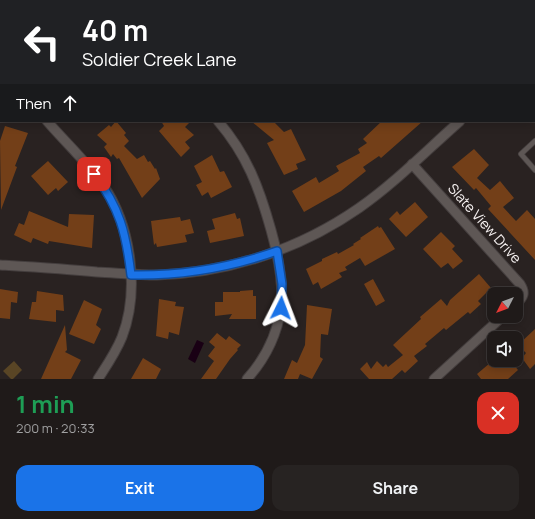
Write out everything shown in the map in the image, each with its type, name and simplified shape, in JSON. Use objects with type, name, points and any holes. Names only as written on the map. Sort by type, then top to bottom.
[{"type":"street","points":[[48,122],[94,174],[110,197],[117,209],[126,236],[131,275],[131,295],[126,324],[118,347],[98,379]]},
{"type":"street","points":[[219,122],[241,153],[261,195],[277,251],[282,284],[281,308],[276,331],[267,352],[247,379]]},
{"type":"street","points":[[0,265],[131,275],[170,274],[198,272],[232,265],[277,251],[312,236],[344,218],[374,197],[459,122]]},
{"type":"street","name":"Slate View Drive","points":[[412,164],[521,287]]},
{"type":"street","points":[[434,379],[495,323]]},
{"type":"lane","points":[[535,141],[521,154],[535,170]]},
{"type":"shaded area","points":[[197,340],[204,343],[195,363],[188,359]]},
{"type":"shaded area","points":[[14,361],[22,370],[13,379],[11,379],[3,371]]},
{"type":"building","points":[[117,122],[126,133],[124,135],[129,141],[124,146],[137,159],[144,155],[148,162],[150,161],[155,169],[156,168],[160,179],[142,198],[119,158],[117,159],[113,154],[111,157],[104,147],[107,144],[97,135],[109,125],[111,127]]},
{"type":"building","points":[[162,122],[190,122],[185,127],[194,135],[185,142],[190,148],[181,157],[159,131],[164,126]]},
{"type":"building","points":[[252,122],[274,122],[284,132],[291,129],[306,160],[296,164],[298,169],[284,175],[267,143],[274,140]]},
{"type":"building","points":[[381,122],[422,122],[381,158],[379,156],[363,167],[366,171],[341,191],[304,212],[292,191],[316,177],[319,183],[339,171],[336,166],[360,153],[358,149],[367,143],[363,139]]},
{"type":"building","points":[[5,126],[28,133],[15,166],[17,167],[1,210],[0,141]]},
{"type":"building","points":[[474,149],[489,165],[477,178],[490,190],[500,181],[514,198],[503,207],[516,221],[527,210],[535,219],[535,260],[488,209],[491,206],[476,188],[474,190],[452,167]]},
{"type":"building","points":[[212,155],[220,172],[224,171],[232,187],[211,198],[208,192],[202,196],[196,185],[202,182],[194,166]]},
{"type":"building","points":[[48,161],[68,182],[58,191],[56,188],[48,195],[31,176]]},
{"type":"building","points":[[415,202],[428,217],[406,237],[389,219],[397,211],[400,215]]},
{"type":"building","points":[[29,211],[68,227],[69,214],[94,215],[92,248],[49,241],[48,244],[33,238],[31,243],[14,235],[19,223],[24,225]]},
{"type":"building","points":[[235,213],[237,219],[240,218],[244,236],[210,243],[207,231],[215,229],[212,219]]},
{"type":"building","points":[[180,217],[181,221],[190,219],[194,233],[185,235],[187,242],[157,247],[156,243],[154,245],[151,221]]},
{"type":"building","points":[[378,226],[379,228],[381,227],[395,249],[365,266],[360,258],[345,267],[347,270],[339,273],[342,277],[321,289],[318,282],[313,285],[306,269],[322,261],[322,259],[337,252],[338,254],[354,245],[353,244],[361,239],[360,238]]},
{"type":"building","points":[[441,232],[455,246],[452,249],[463,261],[453,269],[448,263],[441,268],[423,249]]},
{"type":"building","points":[[479,274],[490,287],[487,287],[487,292],[478,301],[481,304],[470,314],[468,312],[446,330],[444,328],[425,344],[427,346],[414,356],[418,361],[405,373],[402,370],[392,379],[369,379],[360,369],[367,362],[371,369],[377,361],[383,367],[386,364],[388,367],[403,355],[393,345],[421,319],[420,317],[441,299],[447,306],[450,300]]},
{"type":"building","points":[[373,279],[385,301],[376,306],[364,284]]},
{"type":"building","points":[[0,289],[18,292],[17,303],[11,302],[10,319],[0,318]]},
{"type":"building","points":[[253,290],[253,296],[256,296],[256,319],[229,319],[232,314],[215,316],[215,302],[223,302],[223,292]]},
{"type":"building","points":[[37,291],[63,295],[64,311],[56,310],[56,322],[29,319],[32,302],[36,302]]},
{"type":"building","points":[[159,299],[176,302],[175,306],[184,307],[179,335],[169,332],[168,339],[156,336]]},
{"type":"building","points":[[84,300],[102,309],[96,325],[101,329],[94,344],[69,334]]},
{"type":"building","points":[[307,305],[332,309],[328,335],[321,334],[320,357],[323,359],[312,379],[300,374],[298,379],[284,379],[292,360],[297,363],[305,345]]},
{"type":"building","points":[[65,325],[67,350],[65,352],[81,360],[71,379],[41,379]]},
{"type":"building","points":[[535,329],[535,364],[530,369],[523,359],[526,353],[523,350],[523,340]]},
{"type":"building","points":[[217,333],[226,340],[229,336],[241,345],[216,379],[201,379],[214,361],[208,356],[215,347],[209,342]]},
{"type":"building","points":[[143,358],[161,369],[156,379],[131,379]]},
{"type":"building","points":[[487,366],[487,367],[516,367],[518,370],[508,379],[481,379],[477,374]]},
{"type":"route","points":[[94,174],[103,185],[117,209],[126,236],[131,275],[198,272],[232,265],[277,251],[282,284],[281,308]]}]
